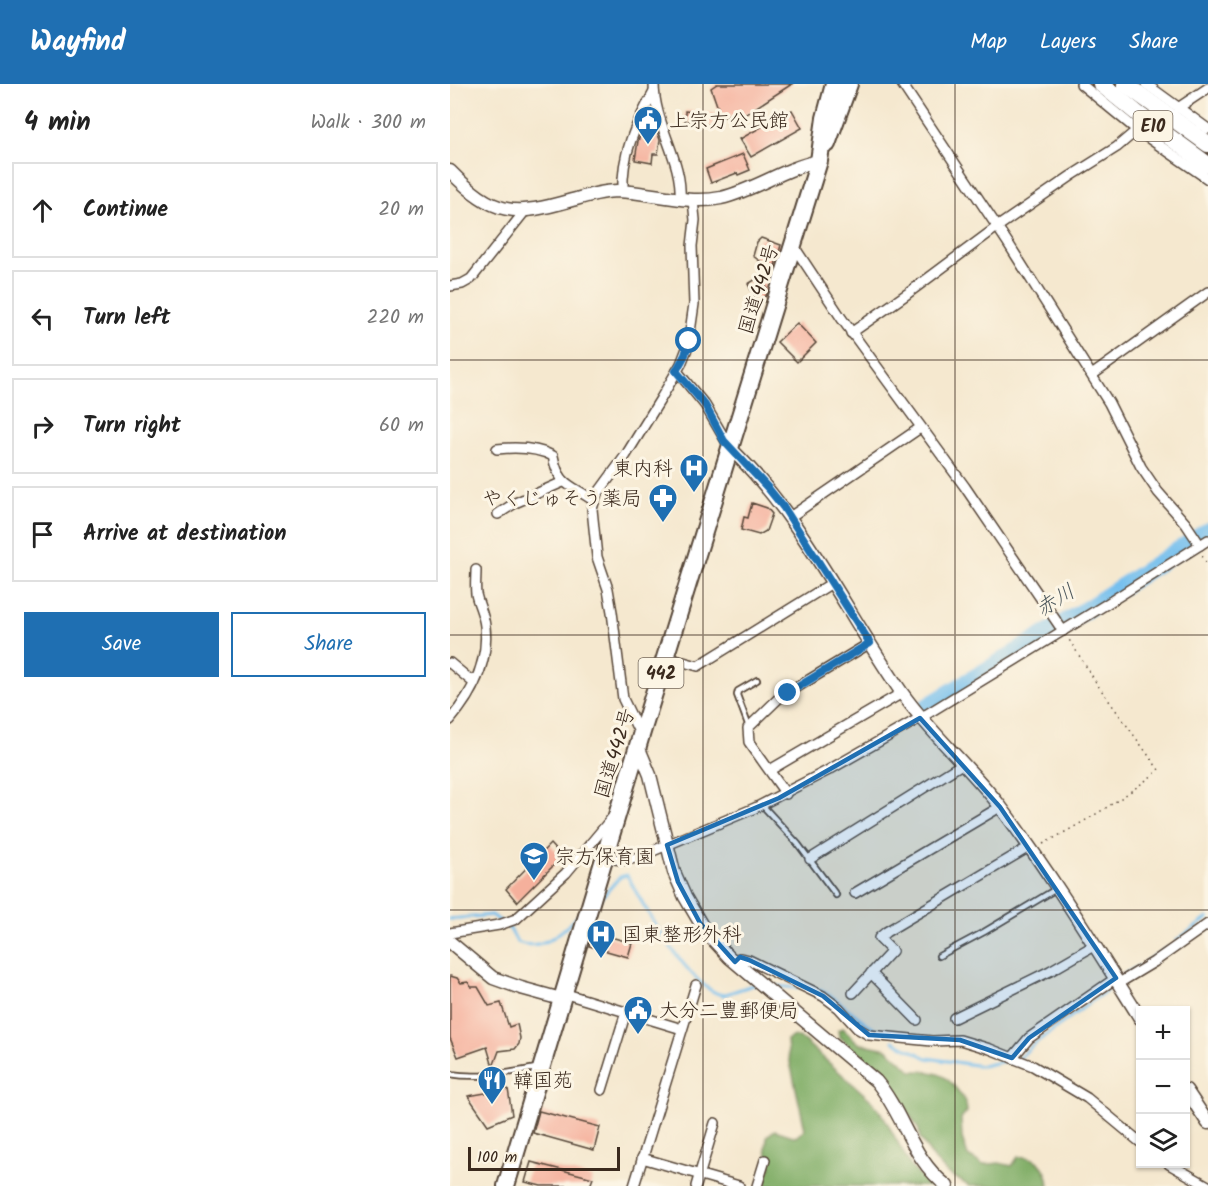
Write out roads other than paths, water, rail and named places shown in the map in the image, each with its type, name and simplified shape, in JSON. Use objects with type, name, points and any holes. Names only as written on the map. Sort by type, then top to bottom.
[{"type":"highway","name":"国道442号","points":[[819,161],[825,118],[834,84]]},
{"type":"highway","name":"国道442号","points":[[506,1186],[665,657],[819,161],[849,84]]},
{"type":"highway","name":"E10","points":[[1101,84],[1208,165]]},
{"type":"highway","name":"E10","points":[[1125,84],[1208,144]]},
{"type":"street","points":[[604,858],[630,859],[786,794],[920,718],[1202,544],[1158,492],[1141,467],[1109,403],[1092,375],[997,226],[902,84]]},
{"type":"street","points":[[1081,84],[1137,130],[1208,179]]},
{"type":"street","points":[[1146,84],[1208,129]]},
{"type":"street","points":[[623,192],[622,171],[629,143],[654,88]]},
{"type":"street","points":[[654,88],[658,115],[695,220],[692,246],[694,287],[688,346],[676,371],[631,447],[594,501],[592,517],[596,550],[610,600],[622,694],[650,775],[678,882],[700,923],[714,943],[735,962],[876,1081],[891,1100],[920,1157],[936,1177],[947,1186]]},
{"type":"street","points":[[1178,108],[1208,88]]},
{"type":"street","points":[[851,333],[997,226],[1118,147],[1137,130]]},
{"type":"street","points":[[450,171],[488,203],[502,208],[525,211],[601,193],[623,192],[687,199],[713,199],[735,194],[788,170],[819,161]]},
{"type":"street","points":[[450,286],[462,284],[471,279],[525,211]]},
{"type":"street","points":[[793,245],[851,333],[965,487],[1063,631]]},
{"type":"street","points":[[1092,375],[1208,292]]},
{"type":"street","points":[[676,371],[705,405],[730,448],[768,488],[790,517],[920,718],[1000,807],[1031,849],[1058,887],[1136,1012]]},
{"type":"street","points":[[790,517],[920,428]]},
{"type":"street","points":[[497,449],[516,447],[553,456],[556,473],[562,482],[575,487],[594,501]]},
{"type":"street","points":[[498,514],[515,503],[562,482]]},
{"type":"street","points":[[450,720],[474,683],[485,655],[485,624],[475,591],[476,570]]},
{"type":"street","points":[[665,657],[698,666],[832,583]]},
{"type":"street","points":[[786,794],[749,742],[747,732],[749,727],[779,698],[870,643]]},
{"type":"street","points":[[450,663],[474,683]]},
{"type":"street","points":[[770,770],[902,693]]},
{"type":"street","points":[[810,859],[962,764]]},
{"type":"street","points":[[855,893],[1000,807]]},
{"type":"street","points":[[450,933],[499,926],[516,919],[566,873],[620,808]]},
{"type":"street","points":[[853,993],[892,951],[879,938],[886,932],[1031,849]]},
{"type":"street","points":[[1012,1058],[1029,1038],[1117,981],[1154,962],[1208,924]]},
{"type":"street","points":[[450,942],[493,978],[521,988],[626,1012],[682,1029]]},
{"type":"street","points":[[954,1018],[1040,977],[1095,945]]},
{"type":"street","points":[[735,962],[739,958],[749,960],[823,996],[839,1008],[857,1028],[869,1035],[932,1041],[960,1040],[1041,1070],[1087,1098],[1136,1139]]},
{"type":"street","points":[[871,973],[917,1020]]},
{"type":"street","points":[[634,1186],[696,985]]},
{"type":"street","points":[[602,1090],[626,1012]]},
{"type":"street","points":[[1190,1097],[1208,1123]]},
{"type":"street","points":[[696,1186],[715,1123]]},
{"type":"street","points":[[642,1158],[739,1186]]},
{"type":"street","points":[[757,1186],[765,1160]]},
{"type":"street","points":[[1176,1168],[1208,1186]]},
{"type":"lane","points":[[749,727],[737,695],[757,680]]},
{"type":"lane","points":[[762,805],[810,859],[836,895]]},
{"type":"lane","points":[[939,956],[993,927],[1058,887]]},
{"type":"lane","points":[[450,1074],[496,1075],[541,1067]]},
{"type":"waterway","name":"赤川","points":[[927,707],[1087,609],[1208,531]]},
{"type":"waterway","points":[[600,899],[620,877],[627,875],[668,944],[696,978],[710,990],[723,995],[756,984]]},
{"type":"waterway","points":[[450,919],[492,915],[510,929],[517,942],[535,945],[560,933],[580,914]]},
{"type":"waterway","points":[[1177,940],[1208,918]]},
{"type":"waterway","points":[[1145,962],[1167,948]]},
{"type":"waterway","points":[[1120,978],[1139,966]]},
{"type":"waterway","points":[[768,985],[797,988]]},
{"type":"waterway","points":[[1019,1058],[1034,1044],[1111,987]]},
{"type":"waterway","points":[[819,990],[826,992],[879,1033]]},
{"type":"waterway","points":[[893,1041],[927,1058],[982,1066],[1009,1060]]},
{"type":"place","name":"上宗方公民館","points":[[648,146]]},
{"type":"place","name":"東内科","points":[[694,494]]},
{"type":"place","name":"やくじゅそう薬局","points":[[663,524]]},
{"type":"place","name":"宗方保育園","points":[[534,882]]},
{"type":"place","name":"国東整形外科","points":[[601,960]]},
{"type":"place","name":"大分二豊郵便局","points":[[638,1036]]},
{"type":"place","name":"韓国苑","points":[[492,1106]]}]
